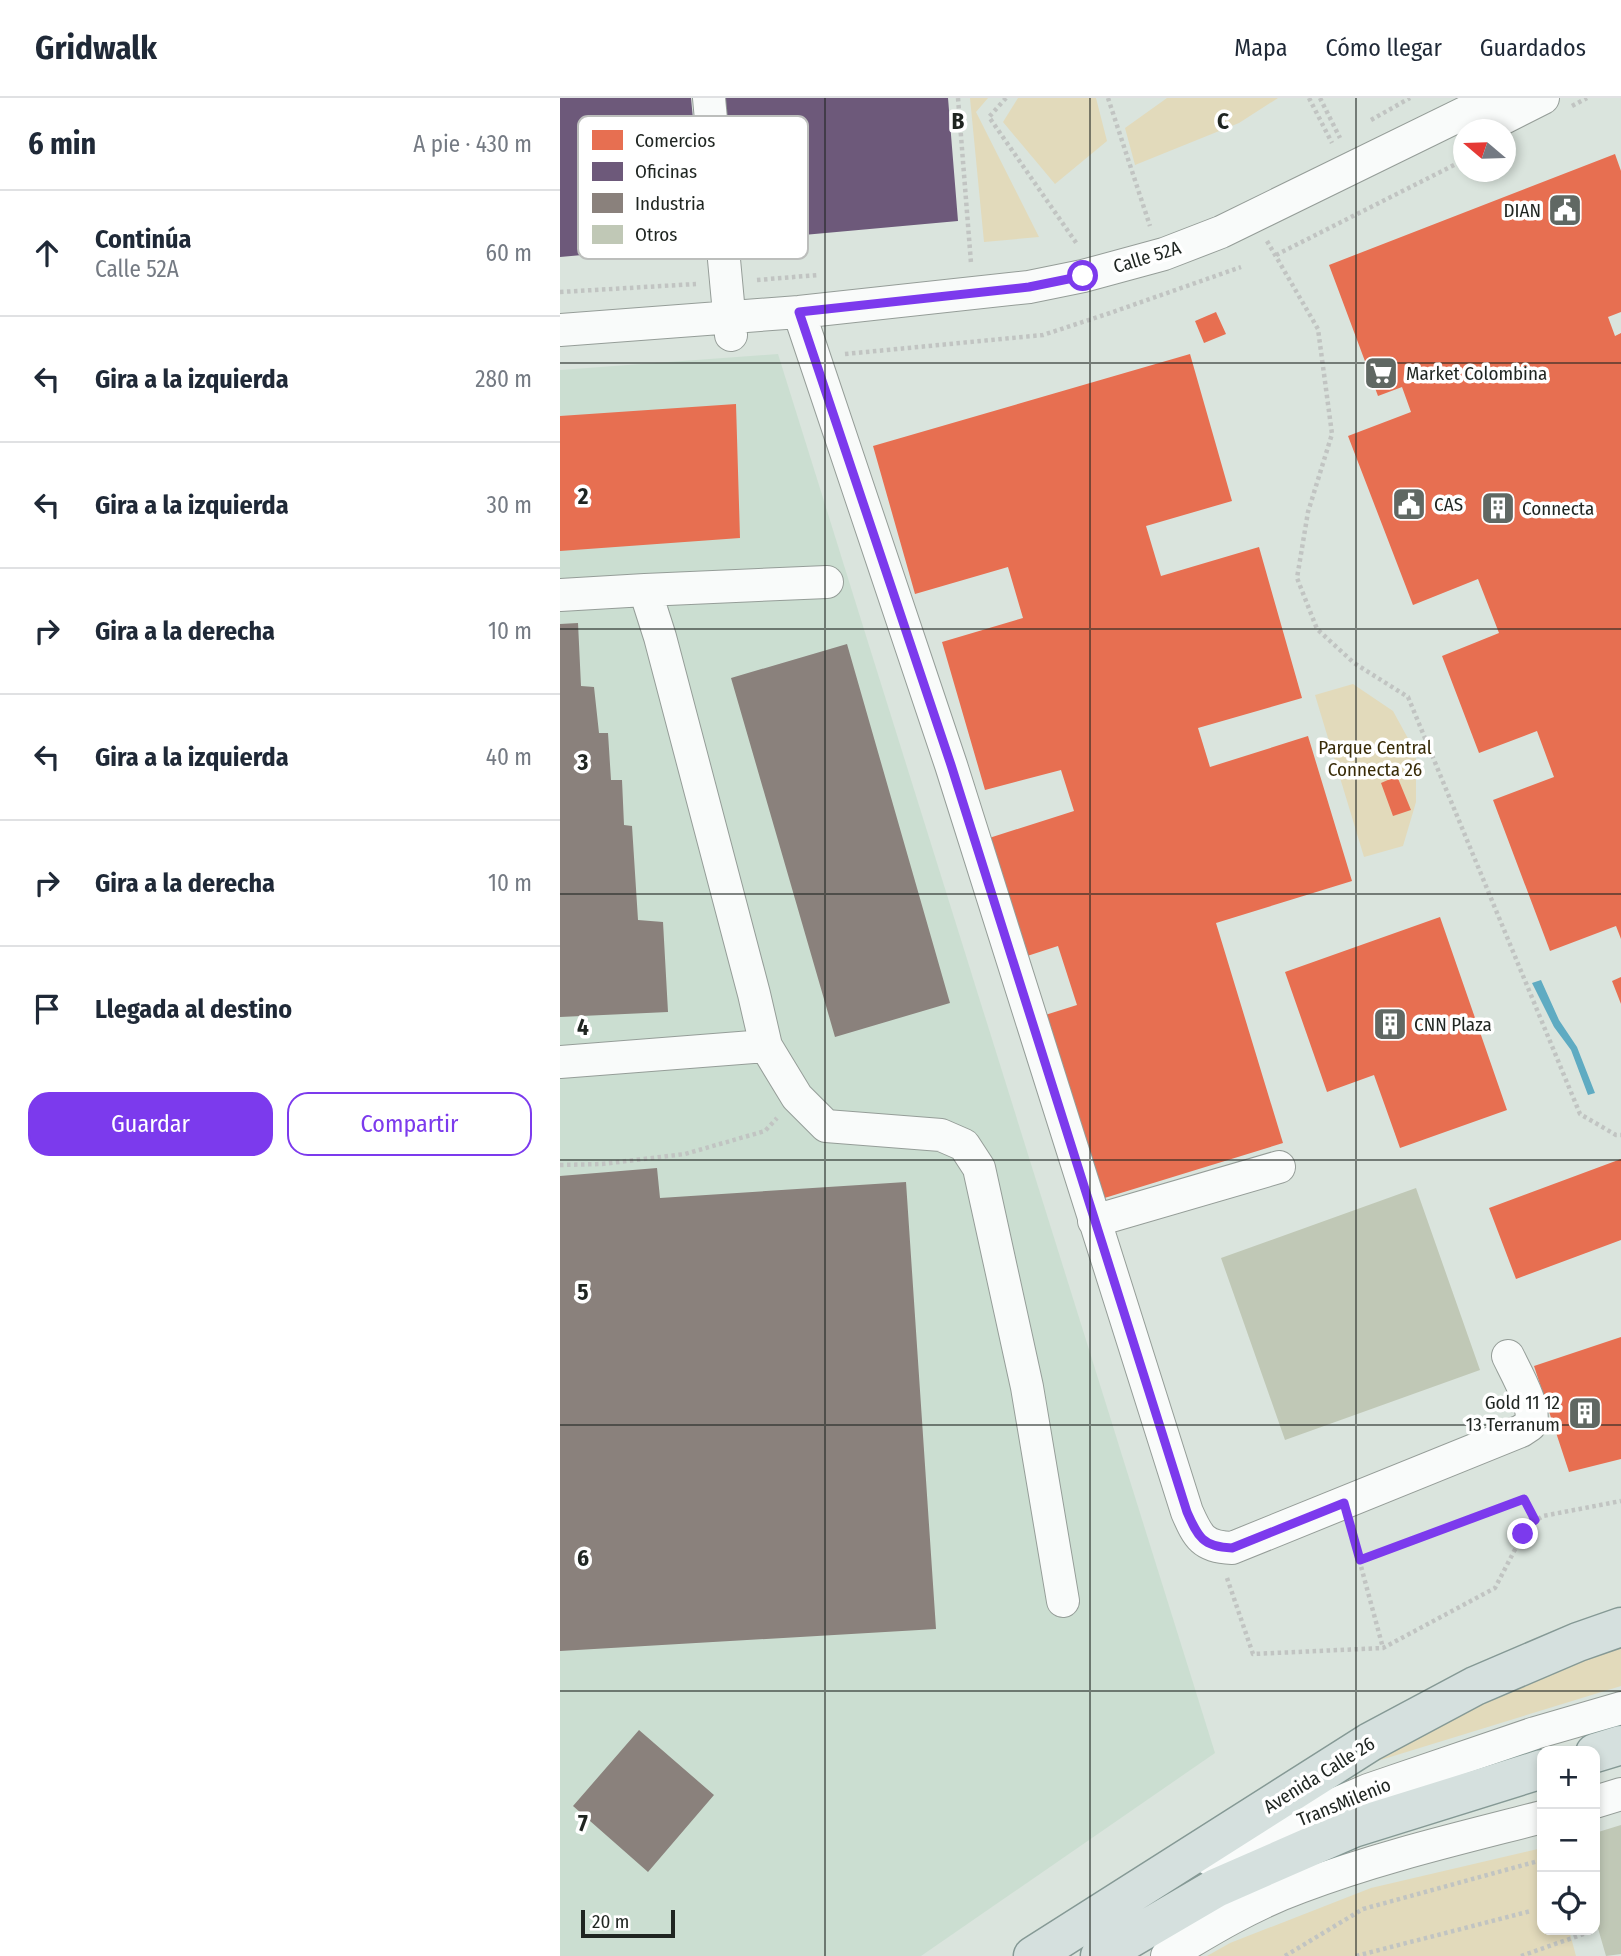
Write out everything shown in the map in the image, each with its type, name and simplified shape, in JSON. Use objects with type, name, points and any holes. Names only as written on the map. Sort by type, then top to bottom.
[{"type":"main road","name":"Avenida Calle 26","points":[[1089,1941],[1370,1742],[1475,1686],[1621,1627]]},
{"type":"main road","points":[[1600,1751],[1621,1745]]},
{"type":"main road","name":"Avenida Calle 26","points":[[1033,1956],[1089,1941],[1353,1828],[1537,1771]]},
{"type":"street","points":[[709,98],[711,116]]},
{"type":"street","name":"Calle 52A","points":[[560,347],[802,319],[1029,287],[1083,276],[1164,254],[1222,232],[1495,98]]},
{"type":"street","points":[[1502,119],[1543,98]]},
{"type":"street","name":"Calle 52A","points":[[802,319],[920,321],[1142,280],[1269,244],[1453,144]]},
{"type":"street","points":[[723,259],[730,326]]},
{"type":"street","points":[[802,319],[951,765],[1187,1512],[1197,1534],[1206,1543],[1217,1548],[1232,1548],[1521,1431],[1530,1425],[1533,1416],[1531,1405],[1508,1356]]},
{"type":"street","name":"Calle 52A","points":[[560,330],[730,326]]},
{"type":"street","points":[[560,595],[827,582]]},
{"type":"street","points":[[645,590],[664,650],[766,1046],[797,1097],[826,1126],[941,1135],[964,1145],[979,1168],[1027,1387],[1063,1601]]},
{"type":"street","points":[[560,1062],[766,1046]]},
{"type":"street","points":[[1094,1221],[1279,1167]]},
{"type":"street","name":"TransMilenio","points":[[1089,1941],[1200,1863],[1368,1790],[1621,1708]]},
{"type":"street","points":[[1600,1800],[1621,1794]]},
{"type":"street","points":[[1167,1956],[1220,1924],[1298,1887],[1373,1861],[1537,1818]]},
{"type":"path","points":[[958,98],[971,263]]},
{"type":"path","points":[[1006,98],[989,117],[1077,245]]},
{"type":"path","points":[[1108,98],[1150,226]]},
{"type":"path","points":[[1308,98],[1332,144]]},
{"type":"path","points":[[1320,98],[1340,138],[1323,149]]},
{"type":"path","points":[[1364,125],[1410,98]]},
{"type":"path","points":[[1453,165],[1269,244],[1318,329],[1332,434],[1308,512],[1297,578],[1317,629],[1354,663],[1408,697],[1580,1114],[1616,1135],[1621,1135]]},
{"type":"path","points":[[1138,229],[1162,221]]},
{"type":"path","points":[[1065,248],[1089,242]]},
{"type":"path","points":[[960,265],[982,262]]},
{"type":"path","points":[[815,357],[1043,335],[1241,267]]},
{"type":"path","points":[[560,292],[831,274]]},
{"type":"path","points":[[560,1165],[602,1164],[685,1154],[712,1147],[765,1131],[797,1097]]},
{"type":"path","points":[[1360,1560],[1524,1499],[1535,1520]]},
{"type":"path","points":[[1217,1548],[1252,1654],[1383,1648],[1495,1588],[1528,1525],[1535,1520],[1543,1516],[1621,1501]]},
{"type":"path","points":[[1344,1503],[1383,1648]]},
{"type":"path","points":[[1285,1956],[1363,1909],[1537,1861]]},
{"type":"path","points":[[1356,1956],[1531,1911]]},
{"type":"path","points":[[1521,1956],[1579,1935]]},
{"type":"shaded area","points":[[778,354],[1215,1753],[921,1956],[560,1956],[560,370]]},
{"type":"green space","points":[[970,98],[988,98],[976,112],[1039,237],[984,242]]},
{"type":"green space","points":[[1018,98],[1096,98],[1107,141],[1055,184],[1003,122]]},
{"type":"green space","points":[[1167,98],[1278,98],[1239,123],[1135,165],[1125,128]]},
{"type":"green space","name":"Parque Central Connecta 26","points":[[1353,684],[1393,711],[1416,753],[1416,802],[1403,846],[1364,857],[1315,695]]},
{"type":"green space","points":[[1621,1643],[1621,1686],[1335,1774],[1490,1695]]},
{"type":"green space","points":[[1537,1849],[1537,1935],[1570,1935],[1576,1956],[1207,1956],[1230,1943],[1371,1888]]},
{"type":"water","points":[[1541,980],[1559,1020],[1577,1047],[1595,1093],[1588,1095],[1571,1050],[1554,1027],[1532,983]]},
{"type":"building: Comercios","name":"Connecta","points":[[1615,154],[1621,171],[1621,312],[1608,317],[1615,336],[1621,333],[1621,939],[1616,926],[1550,951],[1493,800],[1554,777],[1537,731],[1479,753],[1442,656],[1499,633],[1478,579],[1413,605],[1348,436],[1411,412],[1402,387],[1378,396],[1329,265]]},
{"type":"building: Comercios","points":[[1216,312],[1226,334],[1204,343],[1195,321]]},
{"type":"building: Comercios","points":[[1190,354],[1232,501],[1146,526],[1161,576],[1259,547],[1302,698],[1198,728],[1210,767],[1308,736],[1352,881],[1216,923],[1283,1143],[1098,1200],[1042,1016],[1077,1005],[1058,946],[1021,958],[986,839],[1074,811],[1061,770],[985,790],[942,642],[1023,618],[1008,567],[915,594],[873,446]]},
{"type":"building: Comercios","points":[[736,404],[740,538],[560,551],[560,416]]},
{"type":"building: Comercios","points":[[1397,776],[1411,810],[1393,816],[1381,783]]},
{"type":"building: Comercios","name":"CNN Plaza","points":[[1440,917],[1507,1110],[1400,1148],[1374,1075],[1327,1092],[1285,972]]},
{"type":"building: Comercios","points":[[1621,977],[1621,1004],[1612,981]]},
{"type":"building: Comercios","points":[[1621,1159],[1621,1240],[1516,1279],[1489,1208]]},
{"type":"building: Comercios","name":"Gold 11 12 13 Terranum","points":[[1621,1337],[1621,1459],[1569,1472],[1534,1366]]},
{"type":"building: Oficinas","points":[[560,98],[691,98],[693,116],[578,116],[578,255],[560,257]]},
{"type":"building: Oficinas","points":[[725,98],[948,98],[958,221],[808,235],[808,116],[727,116]]},
{"type":"building: Industria","points":[[578,623],[581,686],[594,687],[599,733],[608,733],[611,780],[622,780],[624,825],[632,826],[638,920],[663,922],[668,1012],[560,1017],[560,624]]},
{"type":"building: Industria","points":[[847,644],[950,1003],[835,1037],[731,678]]},
{"type":"building: Industria","points":[[657,1168],[660,1198],[906,1182],[936,1629],[560,1651],[560,1176]]},
{"type":"building: Industria","points":[[639,1730],[714,1795],[648,1872],[573,1806]]},
{"type":"building: Otros","points":[[1416,1188],[1480,1370],[1285,1440],[1221,1258]]},
{"type":"building: Otros","points":[[1621,1825],[1621,1954],[1606,1956],[1600,1935],[1600,1831]]},
{"type":"place","name":"DIAN","points":[[1565,210]]},
{"type":"place","name":"Market Colombina","points":[[1381,373]]},
{"type":"place","name":"CAS","points":[[1409,504]]},
{"type":"place","name":"Connecta","points":[[1498,508]]},
{"type":"place","name":"CNN Plaza","points":[[1390,1024]]},
{"type":"place","name":"Gold 11 12 13 Terranum","points":[[1585,1413]]},
{"type":"route","points":[[1083,276],[1029,287],[799,312],[951,765],[1187,1512],[1197,1534],[1206,1543],[1217,1548],[1232,1548],[1344,1503],[1360,1560],[1524,1499],[1535,1520],[1523,1534]]}]
